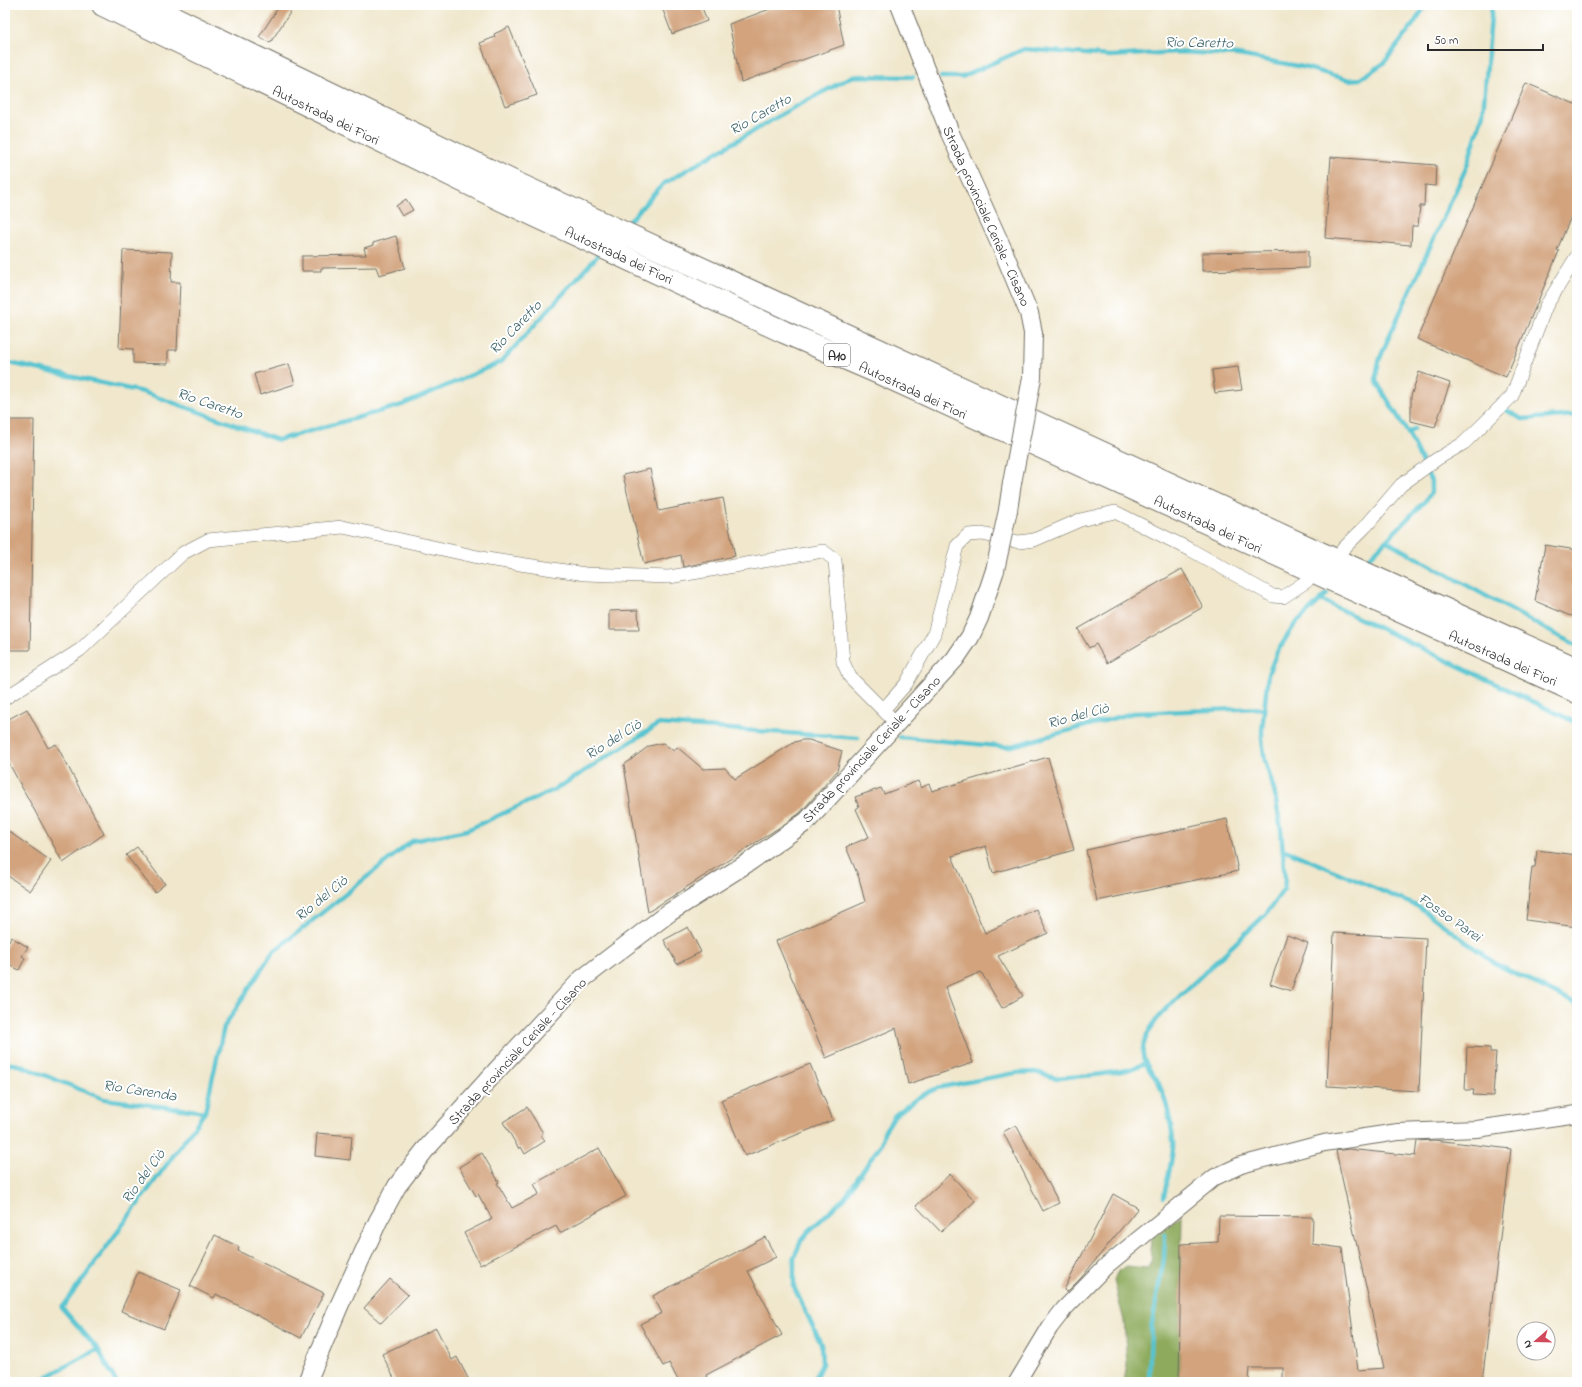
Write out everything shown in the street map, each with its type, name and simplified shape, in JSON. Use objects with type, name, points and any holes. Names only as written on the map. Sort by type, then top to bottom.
[{"type":"highway","name":"Autostrada dei Fiori","points":[[103,5],[366,135],[784,332],[879,373],[1577,692]]},
{"type":"highway","name":"Autostrada dei Fiori","points":[[148,5],[520,185],[1312,550],[1577,669]]},
{"type":"main road","name":"Strada provinciale Ceriale - Cisano","points":[[307,1382],[339,1306],[378,1221],[398,1186],[435,1139],[582,979],[670,912],[749,862],[807,821],[954,659],[970,637],[979,618],[995,570],[1008,510],[1032,378],[1034,333],[1029,313],[1005,254],[950,133],[900,5]]},
{"type":"street","points":[[1343,549],[1366,526],[1402,485],[1437,459],[1464,443],[1512,396],[1546,306],[1577,256]]},
{"type":"street","points":[[883,710],[906,684],[934,634],[958,546],[968,535],[982,534],[1019,542],[1034,540],[1080,520],[1115,512],[1191,550],[1273,596],[1283,597],[1307,581]]},
{"type":"street","points":[[5,698],[80,650],[183,553],[208,540],[343,527],[487,559],[585,574],[669,577],[823,551],[834,560],[843,662],[850,676],[896,723]]},
{"type":"street","points":[[1017,1382],[1050,1327],[1064,1308],[1107,1265],[1215,1177],[1241,1166],[1324,1143],[1398,1132],[1478,1129],[1577,1114]]},
{"type":"green space","points":[[1182,1216],[1179,1382],[1124,1382],[1127,1364],[1124,1321],[1114,1281],[1118,1271],[1127,1266],[1147,1268],[1152,1259],[1150,1249],[1152,1237]]},
{"type":"building","points":[[280,5],[295,5],[270,43],[259,37]]},
{"type":"building","points":[[661,5],[701,5],[707,21],[672,34]]},
{"type":"building","points":[[781,5],[836,5],[844,45],[741,82],[729,24]]},
{"type":"building","points":[[509,27],[537,95],[505,106],[480,43],[495,37],[494,34]]},
{"type":"building","points":[[1526,83],[1577,105],[1577,202],[1557,250],[1559,251],[1506,377],[1417,339]]},
{"type":"building","points":[[1331,157],[1436,165],[1435,186],[1425,185],[1424,206],[1420,206],[1418,226],[1412,226],[1411,245],[1325,238]]},
{"type":"building","points":[[406,199],[413,210],[402,216],[396,206]]},
{"type":"building","points":[[396,236],[405,268],[379,275],[376,267],[321,268],[321,271],[302,271],[302,256],[366,255],[364,248],[373,245],[373,243]]},
{"type":"building","points":[[123,250],[172,252],[171,282],[180,282],[177,350],[168,350],[168,364],[133,363],[133,349],[119,348]]},
{"type":"building","points":[[1308,251],[1308,268],[1202,271],[1202,253]]},
{"type":"building","points":[[289,364],[295,384],[260,395],[254,374]]},
{"type":"building","points":[[1238,367],[1242,390],[1215,393],[1212,370]]},
{"type":"building","points":[[1419,372],[1450,383],[1435,427],[1411,421],[1411,396]]},
{"type":"building","points":[[5,420],[34,420],[30,650],[5,650]]},
{"type":"building","points":[[650,469],[659,511],[723,498],[735,556],[683,567],[681,555],[644,564],[623,475]]},
{"type":"building","points":[[1545,545],[1577,550],[1577,617],[1568,615],[1535,601]]},
{"type":"building","points":[[1182,569],[1203,607],[1107,663],[1096,644],[1089,648],[1078,629]]},
{"type":"building","points":[[638,610],[639,630],[609,630],[609,611]]},
{"type":"building","points":[[27,709],[48,748],[56,744],[104,834],[63,863],[5,756],[5,721]]},
{"type":"building","points":[[809,740],[842,751],[837,771],[800,813],[648,912],[624,765],[649,746],[663,743],[674,751],[677,747],[703,769],[725,768],[735,779],[795,742]]},
{"type":"building","points":[[1048,757],[1074,850],[993,873],[986,846],[952,856],[985,933],[1036,909],[1048,933],[998,956],[1023,996],[1002,1008],[981,972],[945,987],[973,1063],[908,1084],[896,1028],[826,1058],[776,941],[865,902],[859,878],[846,847],[869,837],[856,809],[859,807],[855,797],[881,788],[884,794],[918,781],[921,788],[929,784],[932,791]]},
{"type":"building","points":[[1227,819],[1238,871],[1097,901],[1086,850]]},
{"type":"building","points":[[5,829],[51,861],[30,891],[5,874]]},
{"type":"building","points":[[137,847],[165,884],[155,892],[126,855]]},
{"type":"building","points":[[1537,850],[1577,855],[1577,927],[1526,920],[1532,867],[1535,867]]},
{"type":"building","points":[[688,927],[701,952],[677,964],[664,940]]},
{"type":"building","points":[[1334,933],[1426,938],[1419,1091],[1327,1086]]},
{"type":"building","points":[[1287,935],[1308,943],[1291,991],[1270,984]]},
{"type":"building","points":[[11,937],[28,947],[22,956],[25,958],[19,970],[5,962],[5,948]]},
{"type":"building","points":[[1467,1047],[1490,1048],[1490,1052],[1496,1052],[1493,1096],[1473,1095],[1474,1090],[1465,1090]]},
{"type":"building","points":[[810,1064],[833,1120],[745,1156],[721,1100]]},
{"type":"building","points":[[527,1107],[543,1133],[541,1135],[545,1141],[525,1154],[521,1147],[519,1149],[503,1122]]},
{"type":"building","points":[[1016,1125],[1059,1203],[1043,1211],[1003,1132]]},
{"type":"building","points":[[317,1133],[352,1136],[350,1160],[315,1156]]},
{"type":"building","points":[[1434,1140],[1511,1149],[1482,1382],[1283,1382],[1283,1368],[1250,1368],[1249,1382],[1179,1382],[1181,1244],[1218,1242],[1219,1216],[1313,1217],[1312,1244],[1342,1248],[1358,1370],[1384,1368],[1336,1151],[1348,1149],[1415,1156],[1417,1141]]},
{"type":"building","points":[[599,1148],[626,1196],[560,1233],[556,1226],[480,1265],[464,1233],[492,1219],[478,1194],[476,1196],[459,1167],[482,1153],[512,1208],[539,1194],[534,1184]]},
{"type":"building","points":[[950,1174],[975,1201],[941,1232],[916,1206]]},
{"type":"building","points":[[1113,1194],[1138,1208],[1081,1278],[1067,1292],[1064,1290]]},
{"type":"building","points":[[215,1235],[239,1247],[238,1251],[324,1293],[301,1338],[216,1294],[214,1298],[190,1286]]},
{"type":"building","points":[[765,1237],[776,1257],[748,1271],[782,1335],[706,1375],[710,1382],[679,1382],[669,1363],[663,1366],[640,1324],[662,1313],[653,1296]]},
{"type":"building","points":[[138,1272],[181,1290],[164,1329],[121,1311]]},
{"type":"building","points":[[390,1279],[408,1295],[381,1323],[364,1308]]},
{"type":"building","points":[[436,1328],[452,1360],[457,1357],[470,1382],[396,1382],[382,1354]]},
{"type":"waterway","name":"Rio Caretto","points":[[941,77],[962,77],[1024,49],[1110,56],[1177,52],[1238,55],[1303,67],[1350,80],[1360,79],[1384,63],[1426,5]]},
{"type":"waterway","points":[[1367,560],[1426,500],[1431,493],[1431,481],[1408,433],[1376,381],[1376,375],[1388,339],[1466,168],[1483,114],[1492,5]]},
{"type":"waterway","name":"Rio Caretto","points":[[624,227],[663,184],[789,110],[853,76],[913,77]]},
{"type":"waterway","name":"Rio Caretto","points":[[5,362],[143,392],[278,440],[402,405],[501,362],[600,253]]},
{"type":"waterway","points":[[1506,410],[1522,419],[1577,415]]},
{"type":"waterway","name":"Rio Carenda","points":[[1408,433],[1414,429]]},
{"type":"waterway","points":[[1387,541],[1577,645]]},
{"type":"waterway","points":[[1164,1197],[1173,1152],[1172,1133],[1162,1091],[1144,1059],[1144,1044],[1151,1028],[1161,1014],[1266,914],[1284,889],[1285,879],[1281,829],[1274,790],[1265,761],[1262,740],[1268,674],[1277,652],[1295,624],[1327,594]]},
{"type":"waterway","points":[[1321,600],[1577,723]]},
{"type":"waterway","name":"Rio del Ciò","points":[[900,737],[1008,747],[1133,713],[1263,708]]},
{"type":"waterway","name":"Rio del Ciò","points":[[116,1382],[98,1349],[62,1308],[205,1112],[224,1027],[273,952],[412,841],[467,830],[556,789],[659,724],[858,738]]},
{"type":"waterway","name":"Fosso Parei","points":[[1283,849],[1419,907],[1496,964],[1577,1004]]},
{"type":"waterway","name":"Rio Carenda","points":[[5,1063],[19,1065],[104,1099],[205,1112]]},
{"type":"waterway","points":[[813,1382],[822,1364],[821,1344],[794,1287],[794,1257],[802,1239],[845,1197],[881,1144],[884,1132],[895,1115],[919,1097],[937,1088],[1015,1073],[1035,1072],[1055,1078],[1095,1075],[1128,1070],[1146,1063]]},
{"type":"waterway","points":[[1149,1382],[1151,1329],[1164,1258],[1165,1235]]},
{"type":"waterway","name":"Rio Carenda","points":[[37,1382],[98,1349]]}]
